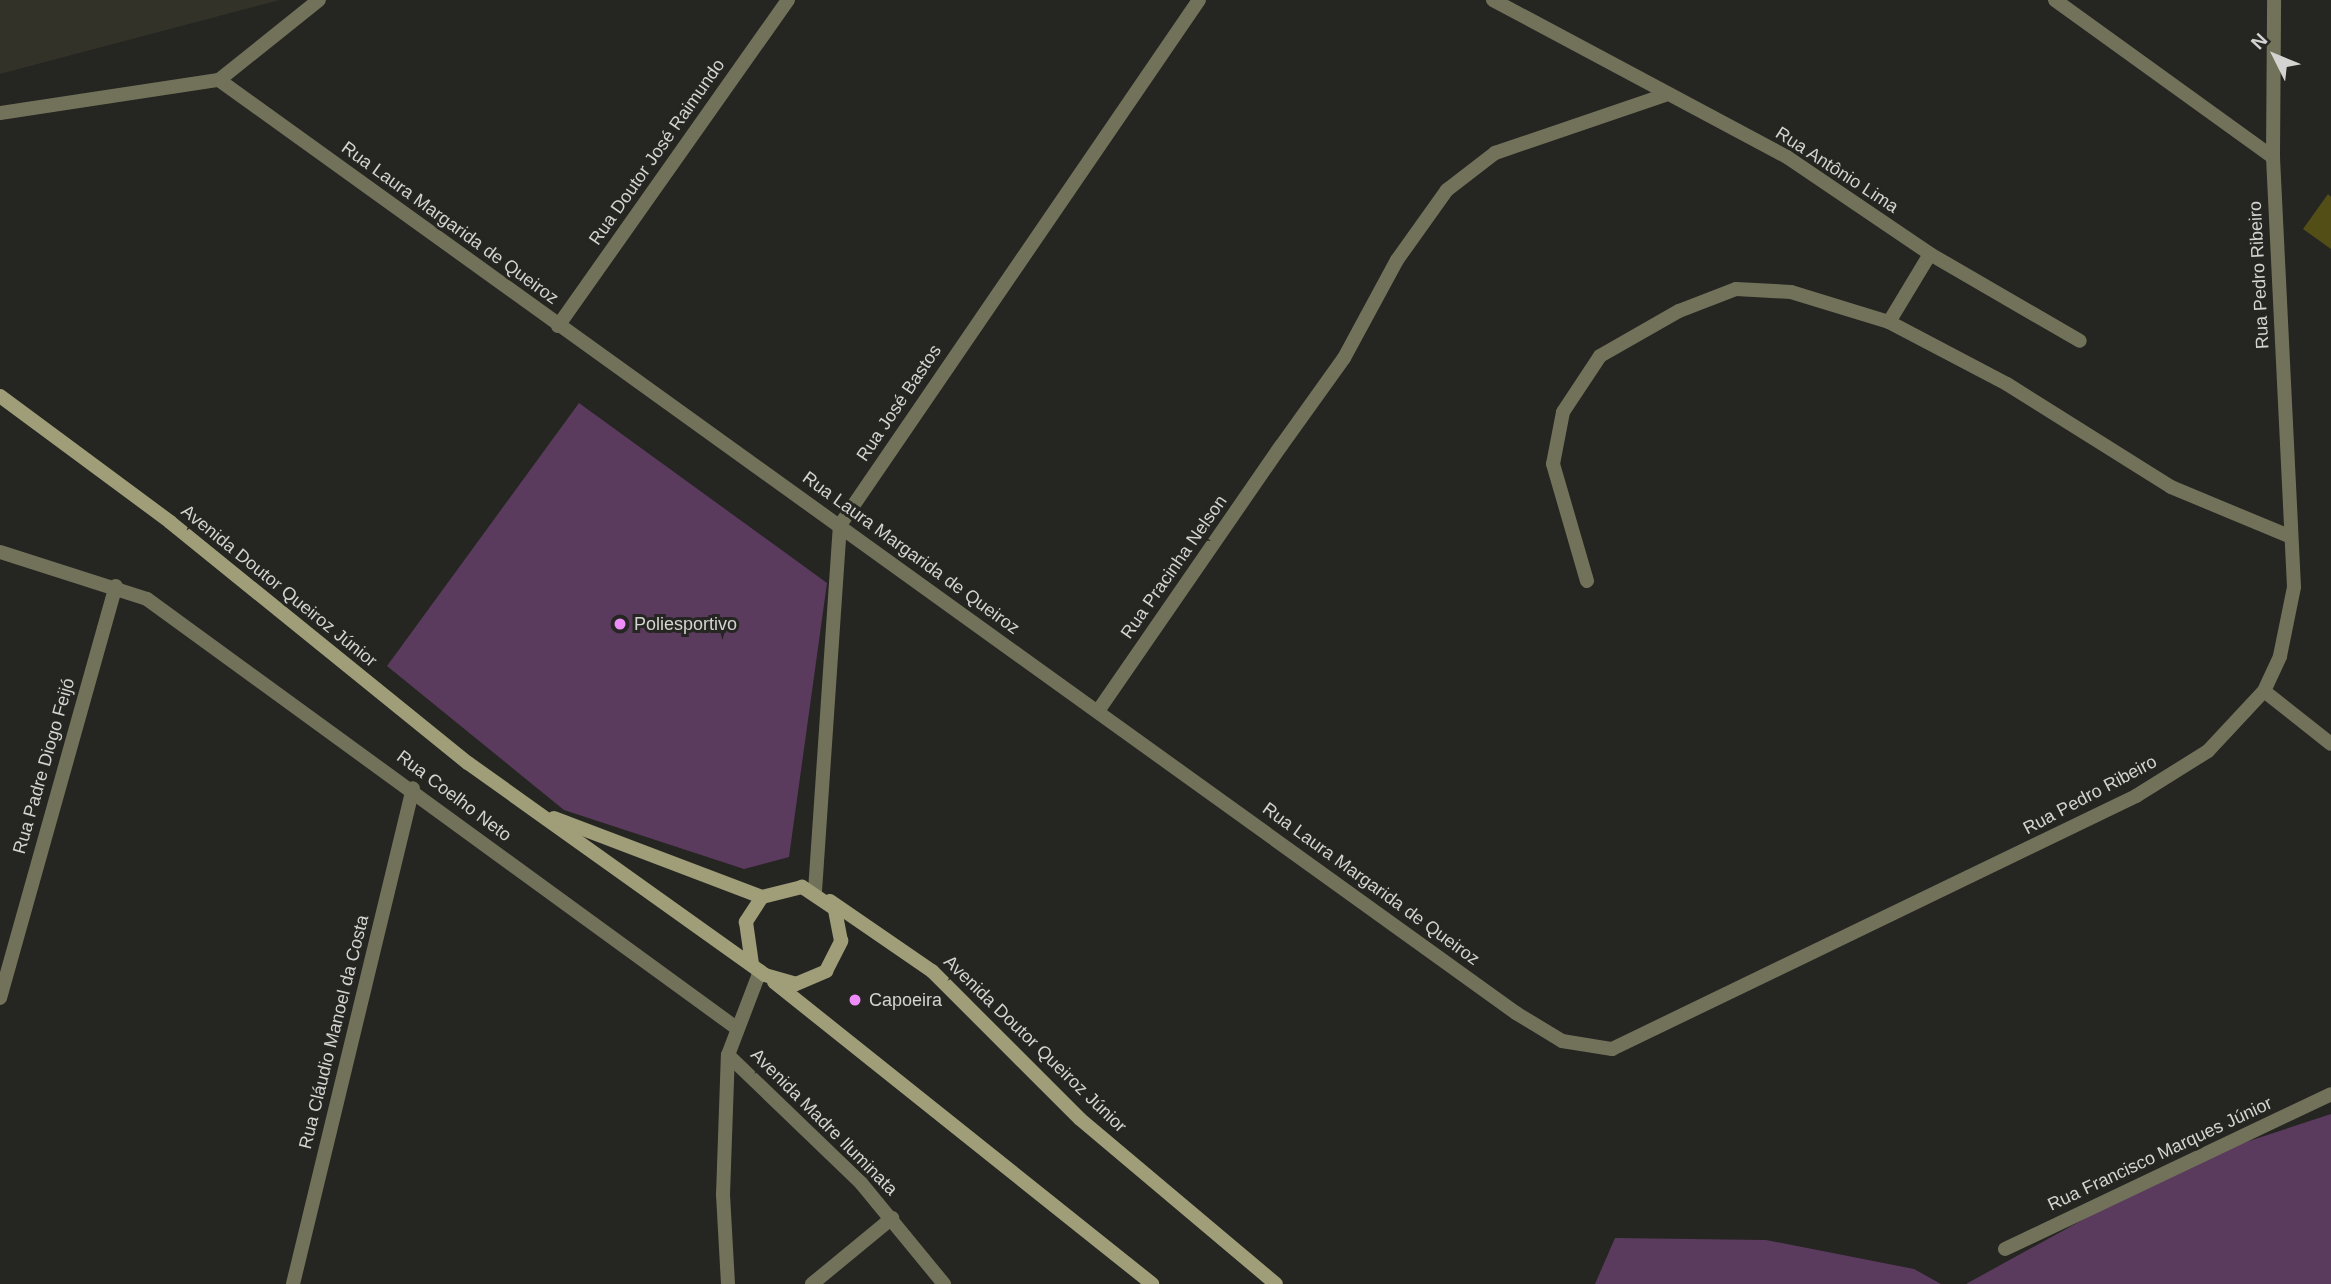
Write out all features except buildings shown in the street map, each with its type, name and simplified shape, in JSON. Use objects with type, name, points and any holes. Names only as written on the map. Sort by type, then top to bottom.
[{"type":"main road","name":"Avenida Doutor Queiroz Júnior","points":[[0,396],[532,810],[759,970],[1152,1284]]},
{"type":"main road","name":"Avenida Doutor Queiroz Júnior","points":[[532,810],[762,897]]},
{"type":"main road","points":[[788,887],[819,894],[841,925],[831,964],[796,984],[759,970],[746,922],[762,897],[788,887]]},
{"type":"main road","name":"Avenida Doutor Queiroz Júnior","points":[[819,894],[932,971],[1080,1119],[1276,1284]]},
{"type":"street","points":[[0,113],[219,80],[320,0]]},
{"type":"street","name":"Rua Doutor José Raimundo","points":[[558,326],[788,0]]},
{"type":"street","name":"Rua José Bastos","points":[[840,525],[1199,0]]},
{"type":"street","name":"Rua Antônio Lima","points":[[1493,0],[1665,95],[1787,157],[1930,254],[2080,341]]},
{"type":"street","points":[[2055,0],[2273,157]]},
{"type":"street","name":"Rua Pedro Ribeiro","points":[[1586,1047],[1612,1049],[1644,1038],[2136,796],[2208,751],[2264,691],[2280,656],[2294,587],[2273,157],[2274,0]]},
{"type":"street","name":"Rua Laura Margarida de Queiroz","points":[[219,80],[1516,1013],[1586,1047]]},
{"type":"street","name":"Rua Pracinha Nelson","points":[[1098,710],[1344,358],[1397,260],[1447,190],[1495,153],[1665,95]]},
{"type":"street","points":[[1889,322],[1930,254]]},
{"type":"street","points":[[1587,581],[1553,464],[1563,412],[1600,356],[1679,311],[1736,289],[1791,292],[1889,322],[2007,384],[2171,487],[2291,537]]},
{"type":"street","points":[[819,894],[840,525]]},
{"type":"street","name":"Rua Coelho Neto","points":[[0,552],[116,586],[148,599],[413,788],[735,1027]]},
{"type":"street","name":"Rua Padre Diogo Feijó","points":[[0,998],[5,952],[116,586]]},
{"type":"street","points":[[2264,691],[2331,744]]},
{"type":"street","name":"Rua Cláudio Manoel da Costa","points":[[293,1284],[413,788]]},
{"type":"street","points":[[728,1284],[723,1158],[728,1055],[735,1027],[759,970]]},
{"type":"street","name":"Avenida Madre Iluminata","points":[[728,1055],[892,1218],[944,1284]]},
{"type":"street","name":"Rua Francisco Marques Júnior","points":[[2005,1249],[2331,1094]]},
{"type":"street","points":[[812,1284],[892,1218]]},
{"type":"shaded area","points":[[0,0],[280,0],[0,74]]},
{"type":"shaded area","name":"Poliesportivo","points":[[579,403],[827,583],[789,857],[744,869],[564,810],[387,666]]},
{"type":"shaded area","points":[[2331,1114],[2331,1284],[1966,1284],[2191,1160]]},
{"type":"shaded area","points":[[1615,1238],[1766,1240],[1914,1269],[1941,1284],[1595,1284]]},
{"type":"place","name":"Poliesportivo","points":[[620,624]]},
{"type":"place","name":"Capoeira","points":[[855,1000]]}]
